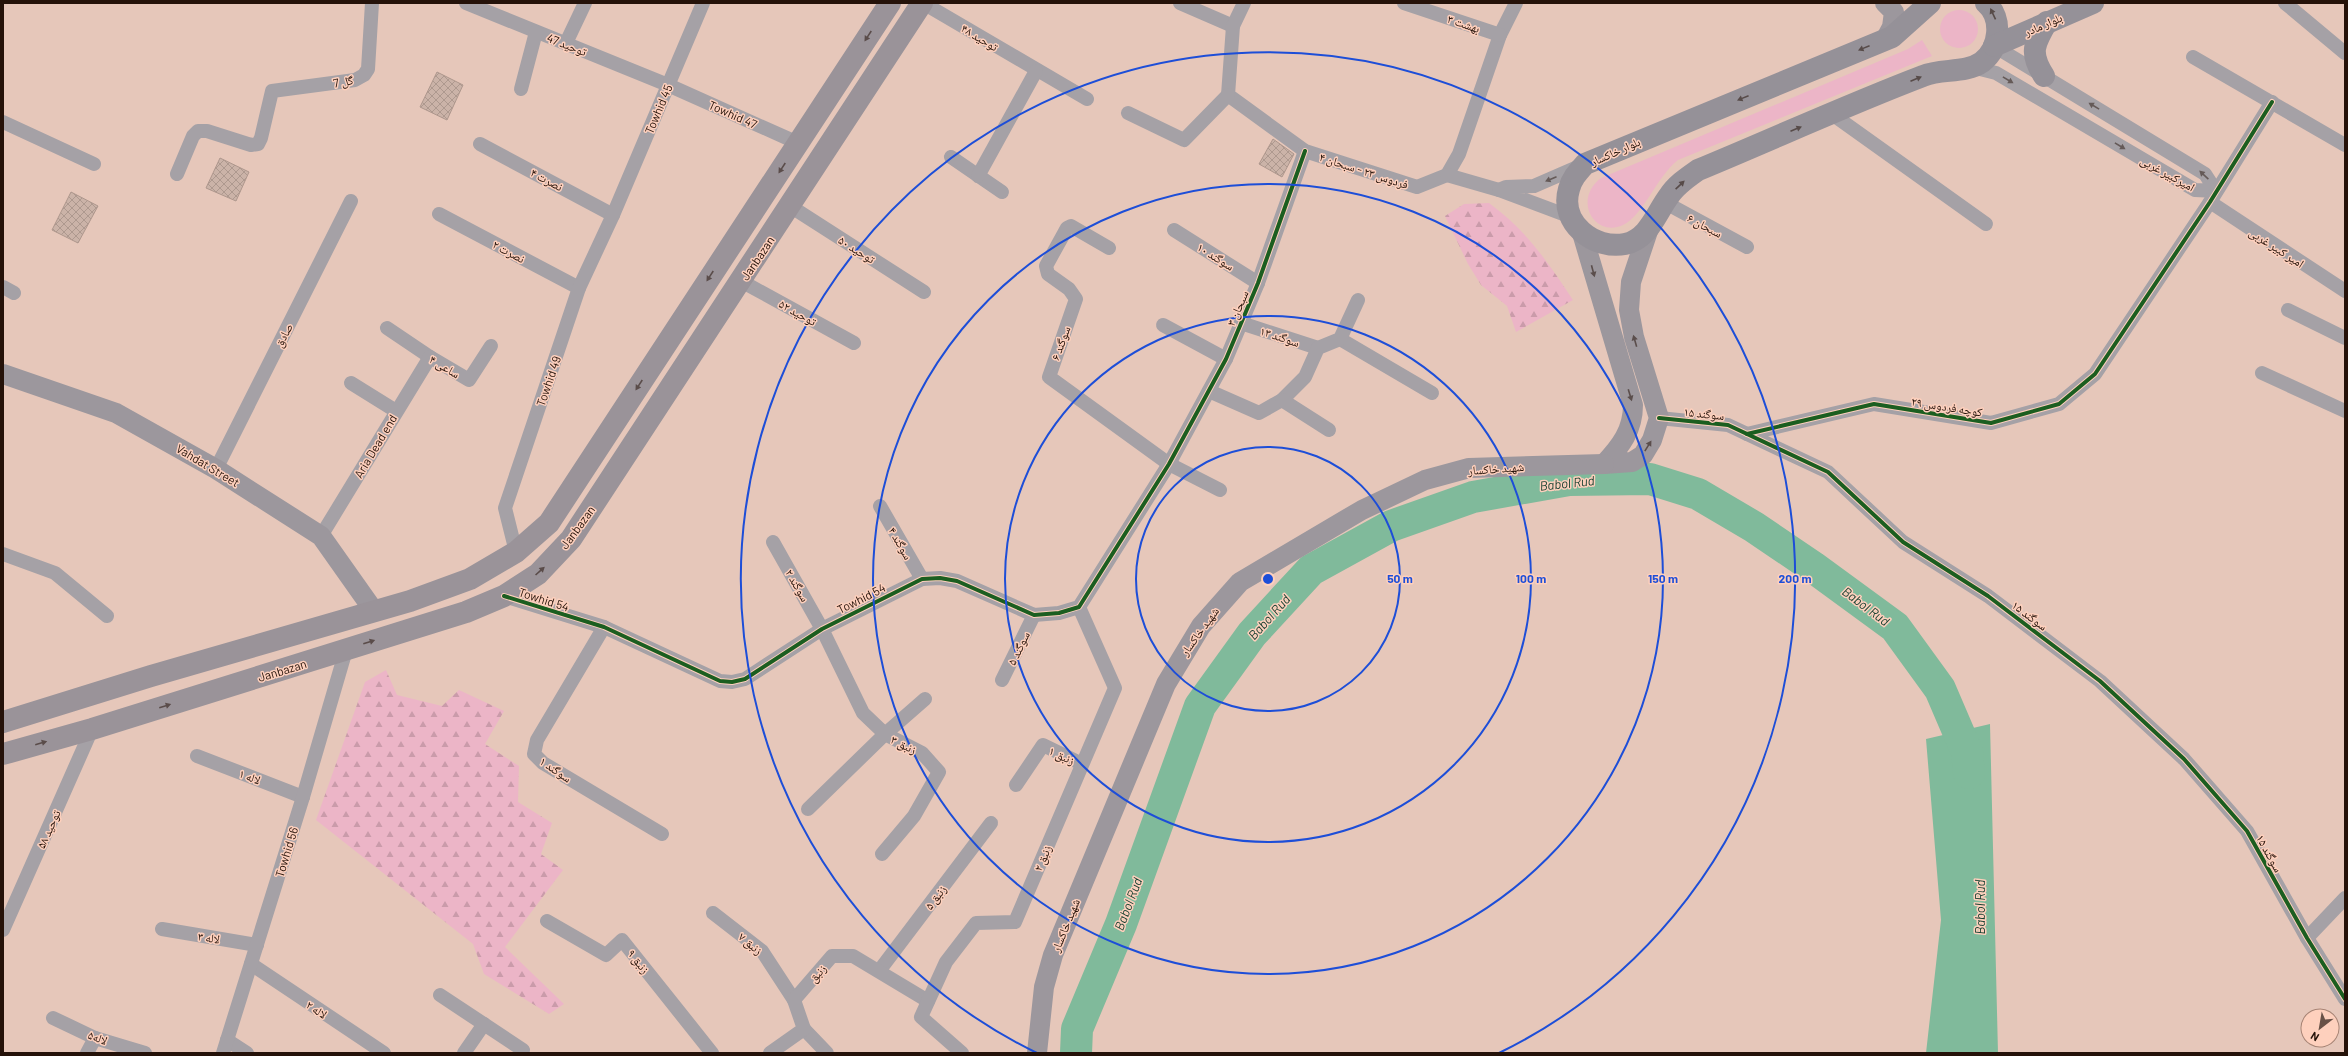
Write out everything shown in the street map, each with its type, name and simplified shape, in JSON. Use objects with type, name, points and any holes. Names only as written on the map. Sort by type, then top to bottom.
[{"type":"highway","points":[[3,722],[410,601],[470,579],[516,552],[549,523],[890,3]]},
{"type":"highway","name":"Janbazan","points":[[3,754],[92,729],[466,612],[504,596],[538,574],[571,539],[922,3]]},
{"type":"main road","points":[[1885,3],[1894,12],[1895,20],[1885,40]]},
{"type":"main road","name":"بلوار خاکسار","points":[[1577,225],[1568,206],[1569,190],[1575,175],[1586,163],[1885,40],[1899,32],[1930,3]]},
{"type":"main road","points":[[1659,418],[1634,337],[1629,310],[1631,282],[1649,228],[1664,202],[1676,187],[1698,170],[1925,75],[1965,68],[1982,62],[1994,46],[1998,30],[1996,18],[1986,3]]},
{"type":"main road","name":"بلوار مادر","points":[[1994,46],[2093,3]]},
{"type":"main road","points":[[2044,76],[2035,62],[2034,55],[2038,38],[2047,22]]},
{"type":"main road","points":[[1577,225],[1596,242],[1611,245],[1627,244],[1640,237],[1649,228]]},
{"type":"main road","points":[[1577,225],[1632,404],[1633,420],[1627,436],[1604,464]]},
{"type":"main road","name":"Vahdat Street","points":[[3,374],[116,413],[216,469],[321,536],[374,611]]},
{"type":"main road","name":"شهید خاکسار","points":[[1037,1053],[1044,987],[1053,955],[1159,697],[1180,658],[1201,626],[1223,599],[1240,582],[1254,573],[1362,510],[1425,480],[1469,468],[1632,462],[1643,455],[1652,440],[1659,418]]},
{"type":"street","name":"گل 7","points":[[176,174],[193,136],[198,131],[207,132],[251,145],[258,144],[262,138],[272,91],[355,80],[364,75],[368,69],[372,3]]},
{"type":"street","name":"توحید 47","points":[[466,3],[668,85]]},
{"type":"street","points":[[566,43],[585,3]]},
{"type":"street","name":"Towhid 45","points":[[613,215],[703,3]]},
{"type":"street","name":"توحید ۴۸","points":[[922,3],[1036,71],[1087,99]]},
{"type":"street","points":[[1180,3],[1233,26]]},
{"type":"street","points":[[1128,113],[1184,140],[1228,96],[1233,26],[1244,3]]},
{"type":"street","name":"بهشت ۳","points":[[1404,3],[1500,35]]},
{"type":"street","points":[[1516,3],[1500,35],[1459,154],[1447,176],[1499,190],[1577,225]]},
{"type":"street","points":[[2285,3],[2345,53]]},
{"type":"street","points":[[521,89],[536,32]]},
{"type":"street","name":"امیرکبیر غربی","points":[[1994,46],[2205,174],[2213,197]]},
{"type":"street","points":[[2192,57],[2345,145]]},
{"type":"street","name":"امیرکبیر غربی","points":[[1965,68],[1996,73],[2195,190],[2213,197]]},
{"type":"street","points":[[978,176],[1036,71]]},
{"type":"street","name":"Towhid 47","points":[[668,85],[798,143]]},
{"type":"street","name":"فردوس ۲۳ - سبحان ۴","points":[[1228,96],[1305,151],[1417,187],[1447,176]]},
{"type":"street","name":"کوچه فردوس ۲۹","points":[[1747,434],[1874,404],[1991,423],[2059,404],[2095,374],[2213,197],[2272,102]]},
{"type":"street","points":[[1832,114],[1986,224]]},
{"type":"street","points":[[3,122],[94,164]]},
{"type":"street","name":"نصرت ۴","points":[[480,144],[613,215]]},
{"type":"street","name":"سبحان ۳","points":[[1169,464],[1226,359],[1258,283],[1305,151]]},
{"type":"street","points":[[951,157],[1002,192]]},
{"type":"street","points":[[1499,190],[1506,187],[1534,186],[1586,163]]},
{"type":"street","name":"امیر کبیر غربی","points":[[2213,197],[2345,291]]},
{"type":"street","name":"صادق","points":[[216,469],[350,201]]},
{"type":"street","name":"سبحان ۶","points":[[1664,202],[1746,247]]},
{"type":"street","name":"توحید ۵۰","points":[[790,206],[924,292]]},
{"type":"street","name":"نصرت ۲","points":[[439,214],[579,288]]},
{"type":"street","name":"Towhid 49","points":[[516,552],[505,508],[579,288],[613,215]]},
{"type":"street","name":"سوگند ۶","points":[[1109,248],[1071,226],[1067,228],[1046,266],[1048,274],[1069,289],[1076,299],[1049,372],[1049,377],[1169,464]]},
{"type":"street","name":"سوگند ۱۰","points":[[1174,230],[1258,283]]},
{"type":"street","name":"توحید ۵۲","points":[[741,281],[854,343]]},
{"type":"street","points":[[1209,391],[1259,413],[1282,400],[1305,377],[1318,348],[1340,339],[1358,300]]},
{"type":"street","points":[[2288,310],[2345,338]]},
{"type":"street","name":"سوگند ۱۳","points":[[1241,323],[1318,348]]},
{"type":"street","points":[[1163,325],[1226,359]]},
{"type":"street","name":"ساعی ۴","points":[[387,328],[430,357],[469,380],[491,346]]},
{"type":"street","points":[[1340,339],[1432,393]]},
{"type":"street","name":"Aria Dead end","points":[[321,536],[430,357]]},
{"type":"street","points":[[2262,373],[2345,411]]},
{"type":"street","points":[[351,383],[396,411]]},
{"type":"street","points":[[1282,400],[1329,430]]},
{"type":"street","name":"سوگند ۱۵","points":[[1659,418],[1728,425],[1828,472],[1903,542],[1988,596],[2100,681],[2184,758],[2247,832],[2307,938],[2345,999]]},
{"type":"street","points":[[1034,616],[1059,613],[1079,607],[1169,464],[1220,490]]},
{"type":"street","name":"سوگند ۴","points":[[880,506],[922,579]]},
{"type":"street","name":"سوگند ۲","points":[[773,542],[822,629]]},
{"type":"street","points":[[3,554],[56,573],[107,616]]},
{"type":"street","name":"Towhid 54","points":[[504,596],[604,627],[720,682],[732,682],[745,679],[822,629],[922,579],[940,578],[956,581],[1034,616]]},
{"type":"street","name":"زنبق ۲","points":[[962,1053],[921,1017],[946,962],[976,923],[1015,922],[1115,688],[1079,607]]},
{"type":"street","name":"سوگند ۵","points":[[1002,680],[1034,616]]},
{"type":"street","name":"سوگند ۱","points":[[604,627],[536,740],[534,754],[543,763],[662,834]]},
{"type":"street","name":"زنبق ۳","points":[[822,629],[863,713],[884,734],[922,753],[939,772],[914,816],[882,854]]},
{"type":"street","name":"Towhid 56","points":[[225,1046],[303,797],[346,650]]},
{"type":"street","points":[[808,810],[884,734],[925,699]]},
{"type":"street","name":"توحید ۵۸","points":[[3,930],[92,729]]},
{"type":"street","name":"زنبق ۱","points":[[1016,785],[1043,746],[1082,764]]},
{"type":"street","name":"لاله ۱","points":[[197,756],[303,797]]},
{"type":"street","name":"زنبق ۵","points":[[879,971],[992,823]]},
{"type":"street","points":[[2307,938],[2345,898]]},
{"type":"street","name":"زنبق ۷","points":[[712,913],[762,951],[794,1000]]},
{"type":"street","name":"زنبق ۹","points":[[547,921],[606,955],[622,940],[712,1053]]},
{"type":"street","name":"لاله ۳","points":[[162,929],[257,945]]},
{"type":"street","name":"زنبق","points":[[794,1000],[832,956],[853,956],[928,1001]]},
{"type":"street","name":"لاله ۲","points":[[251,964],[384,1053]]},
{"type":"street","points":[[440,995],[523,1050]]},
{"type":"street","points":[[794,1000],[804,1029],[827,1053]]},
{"type":"street","name":"لاله۵","points":[[53,1018],[95,1038],[145,1053]]},
{"type":"street","points":[[464,1053],[484,1024]]},
{"type":"street","points":[[770,1053],[804,1029]]},
{"type":"street","points":[[87,1053],[95,1038]]},
{"type":"street","points":[[225,1046],[247,1053]]},
{"type":"green space","points":[[1955,10],[1963,10],[1970,13],[1975,18],[1978,29],[1975,40],[1970,45],[1963,48],[1955,48],[1948,45],[1943,40],[1940,33],[1940,25],[1943,18],[1948,13]]},
{"type":"green space","points":[[1922,40],[1932,56],[1678,160],[1663,176],[1644,205],[1630,220],[1623,225],[1613,228],[1604,226],[1596,222],[1591,215],[1588,206],[1588,196],[1592,187],[1601,178],[1908,49]]},
{"type":"green space","points":[[1489,203],[1514,224],[1536,247],[1573,300],[1516,332],[1507,306],[1481,285],[1468,264],[1445,216],[1464,204]]},
{"type":"green space","points":[[386,670],[397,695],[442,706],[459,690],[504,711],[485,744],[519,766],[518,802],[552,823],[541,854],[563,870],[505,947],[564,1004],[549,1014],[484,974],[473,944],[316,820],[365,682]]},
{"type":"water","points":[[1990,724],[1998,1053],[1926,1053],[1941,920],[1926,739]]},
{"type":"building","points":[[437,72],[463,85],[447,120],[420,107]]},
{"type":"building","points":[[1273,139],[1294,154],[1282,177],[1259,164]]},
{"type":"building","points":[[220,158],[249,172],[236,201],[206,188]]},
{"type":"building","points":[[71,192],[98,206],[78,243],[52,230]]},
{"type":"waterway","name":"Babol Rud","points":[[1076,1053],[1077,1029],[1121,924],[1200,706],[1252,634],[1311,570],[1391,526],[1473,497],[1569,480],[1650,479],[1698,494],[1754,527],[1813,567],[1895,627],[1940,689],[1967,752],[1969,773]]},
{"type":"cycle path","points":[[1747,434],[1874,404],[1991,423],[2059,404],[2095,374],[2210,202],[2272,102]]},
{"type":"cycle path","points":[[504,596],[604,627],[720,681],[732,682],[745,679],[822,629],[922,579],[940,578],[957,581],[1034,615],[1059,613],[1079,607],[1169,464],[1226,359],[1258,283],[1305,151]]},
{"type":"cycle path","points":[[1659,418],[1728,425],[1828,472],[1903,542],[1988,596],[2100,681],[2184,759],[2247,831],[2307,938],[2345,999]]}]
